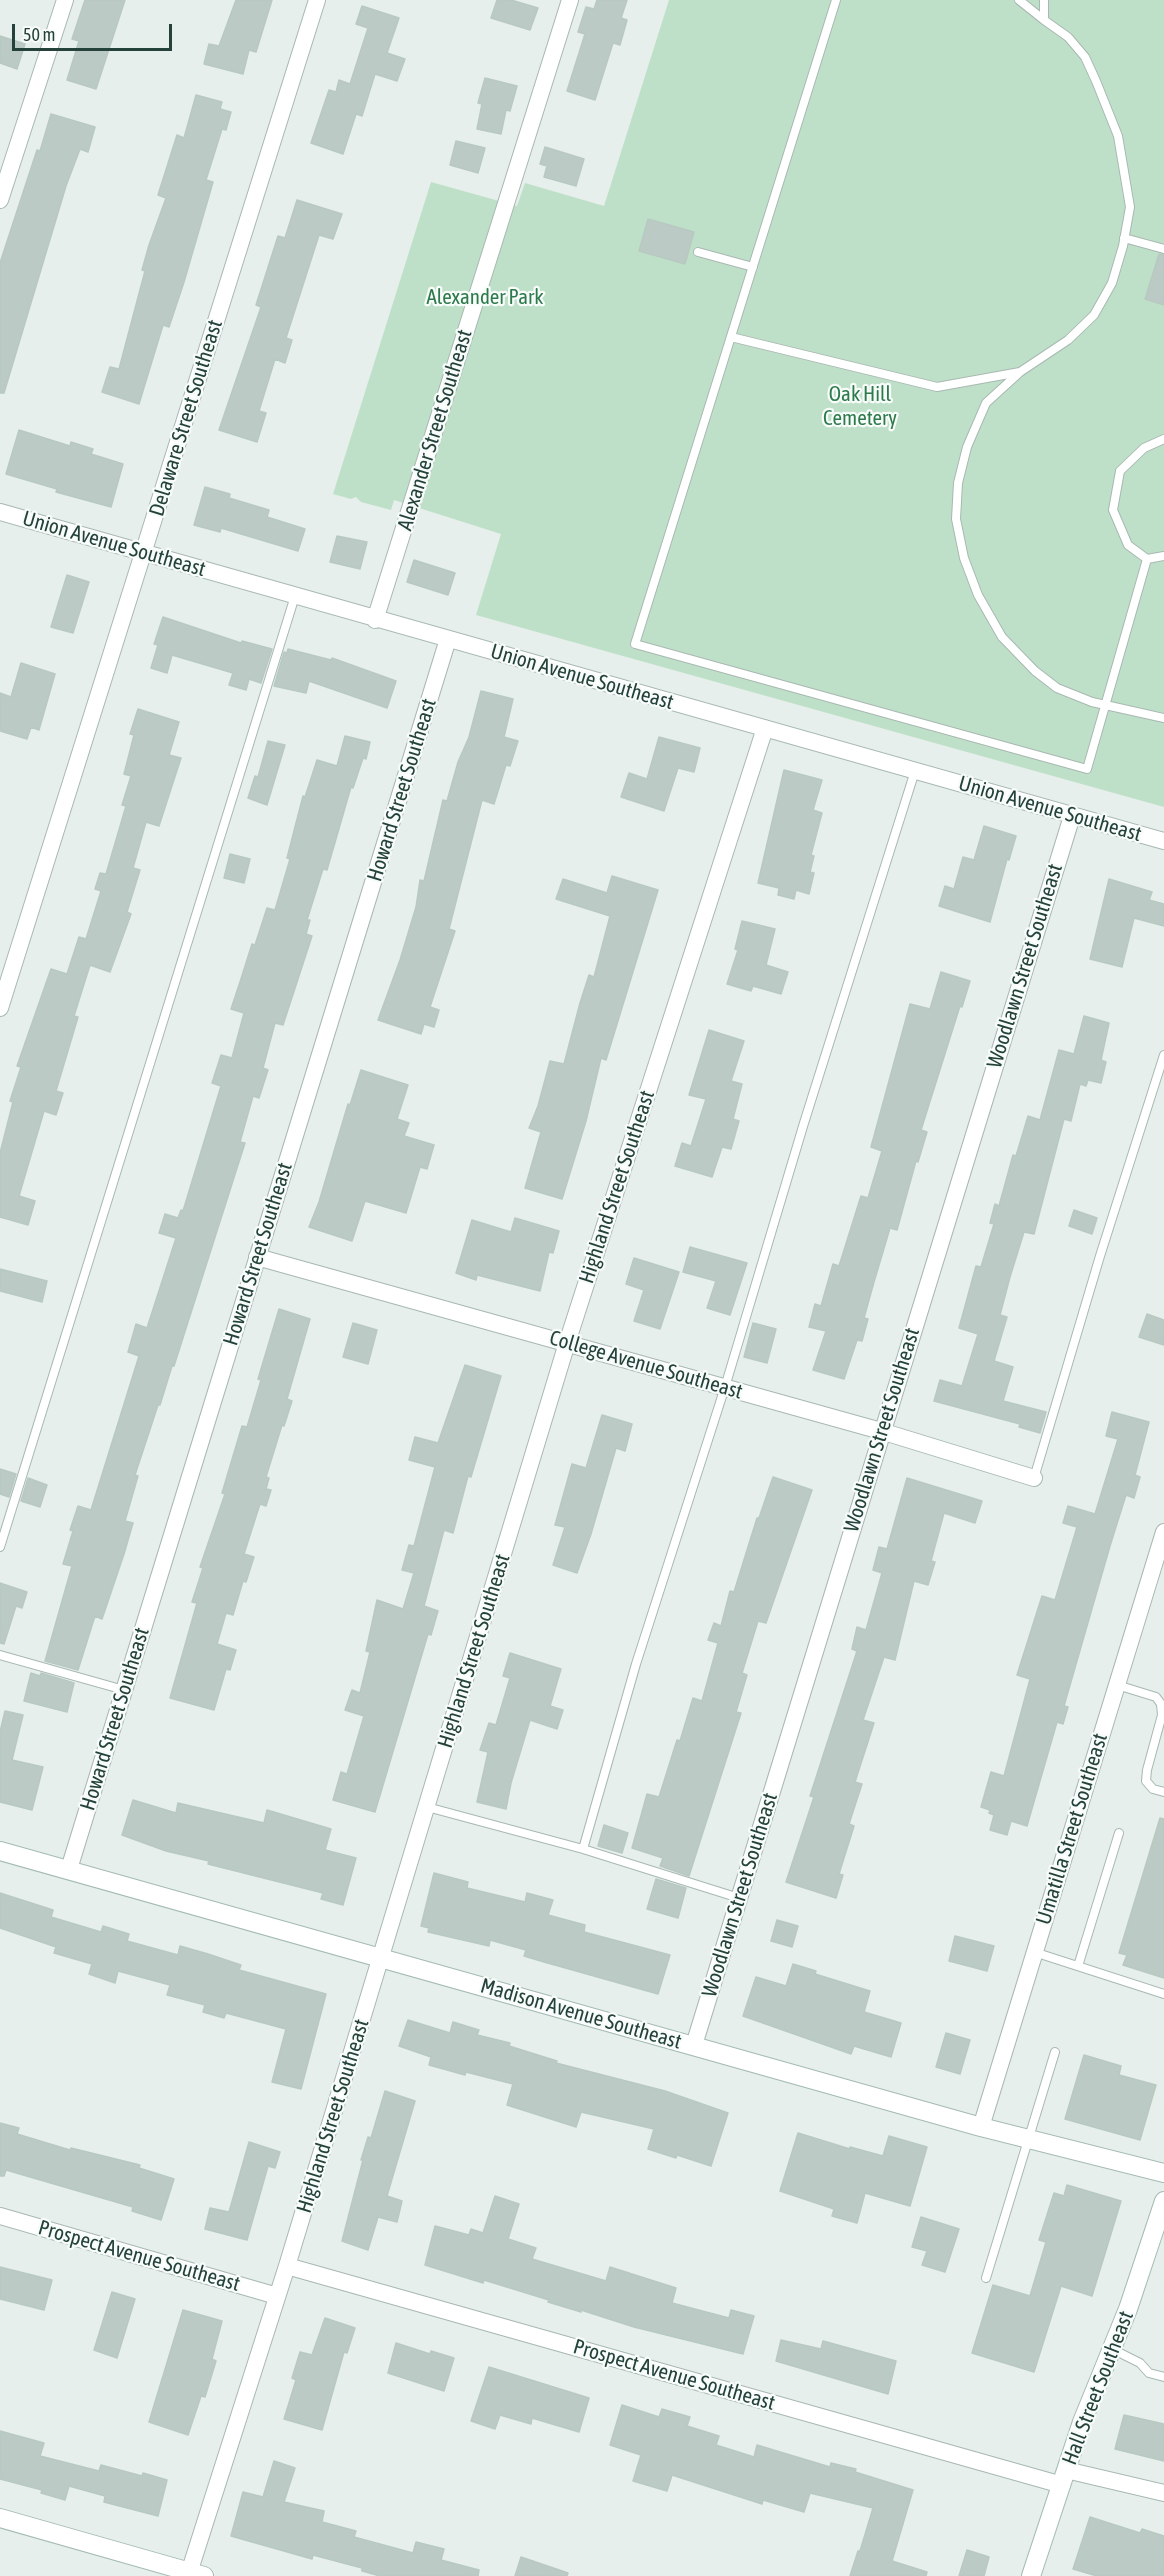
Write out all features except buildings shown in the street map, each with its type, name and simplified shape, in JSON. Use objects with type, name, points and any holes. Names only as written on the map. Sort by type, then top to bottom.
[{"type":"street","points":[[0,200],[64,0]]},
{"type":"street","name":"Delaware Street Southeast","points":[[0,1008],[317,0]]},
{"type":"street","name":"Alexander Street Southeast","points":[[375,620],[570,0]]},
{"type":"street","name":"Union Avenue Southeast","points":[[0,512],[375,620],[1164,841]]},
{"type":"street","name":"Howard Street Southeast","points":[[69,1869],[448,639]]},
{"type":"street","name":"Highland Street Southeast","points":[[194,2575],[567,1343],[765,728]]},
{"type":"street","name":"Woodlawn Street Southeast","points":[[694,2045],[1072,816]]},
{"type":"street","name":"College Avenue Southeast","points":[[256,1257],[881,1431],[1034,1478]]},
{"type":"street","name":"Umatilla Street Southeast","points":[[981,2127],[1164,1532]]},
{"type":"street","name":"Madison Avenue Southeast","points":[[0,1851],[981,2127],[1164,2173]]},
{"type":"street","name":"Hall Street Southeast","points":[[1031,2576],[1082,2422],[1128,2309],[1164,2201]]},
{"type":"street","name":"Prospect Avenue Southeast","points":[[0,2216],[277,2296]]},
{"type":"street","name":"Prospect Avenue Southeast","points":[[287,2266],[1064,2477],[1164,2493]]},
{"type":"street","points":[[0,2518],[194,2575]]},
{"type":"lane","points":[[836,0],[635,644],[1087,769],[1147,559]]},
{"type":"lane","points":[[1019,0],[1068,37],[1085,57],[1119,136],[1130,207],[1112,283],[1094,315],[1068,340],[1020,372],[986,403],[967,447],[958,483],[956,519],[964,558],[978,595],[1002,637],[1035,671],[1057,688],[1106,706],[1164,718]]},
{"type":"lane","points":[[1044,0],[1044,20]]},
{"type":"lane","points":[[1124,238],[1164,249]]},
{"type":"lane","points":[[698,252],[753,267]]},
{"type":"lane","points":[[731,337],[937,387],[1020,372]]},
{"type":"lane","points":[[1164,439],[1143,448],[1120,471],[1113,510],[1128,545],[1147,559],[1164,556]]},
{"type":"lane","points":[[0,1547],[296,596]]},
{"type":"lane","points":[[583,1849],[636,1664],[725,1387],[804,1123],[915,771]]},
{"type":"lane","points":[[1034,1478],[1164,1055]]},
{"type":"lane","points":[[0,1655],[124,1690]]},
{"type":"lane","points":[[1117,1686],[1156,1697],[1161,1704],[1162,1715],[1146,1781],[1153,1789],[1164,1792]]},
{"type":"lane","points":[[427,1807],[583,1849],[739,1898]]},
{"type":"lane","points":[[1078,1966],[1119,1833]]},
{"type":"lane","points":[[1034,1952],[1164,1994]]},
{"type":"lane","points":[[986,2278],[1056,2052]]},
{"type":"lane","points":[[1112,2349],[1140,2363],[1149,2373],[1164,2377]]},
{"type":"green space","name":"Oak Hill Cemetery","points":[[669,0],[1164,0],[1164,807],[476,615],[501,534],[394,500],[391,510],[361,502],[356,497],[351,499],[333,494],[431,182],[517,206],[525,183],[604,206]]},
{"type":"park label","name":"Alexander Park","points":[[485,297]]}]
